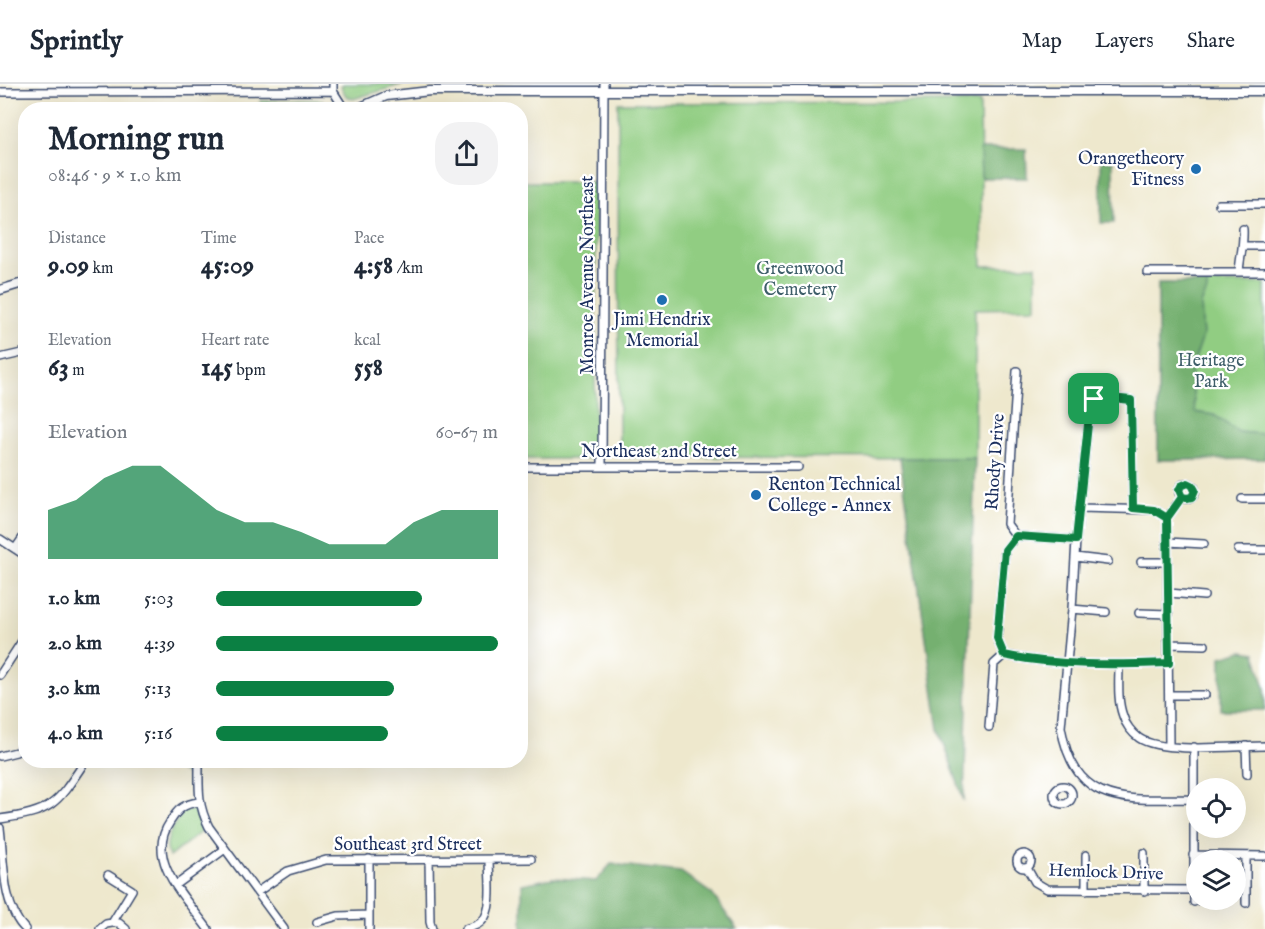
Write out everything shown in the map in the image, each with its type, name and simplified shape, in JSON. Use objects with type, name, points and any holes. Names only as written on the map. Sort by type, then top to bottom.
[{"type":"main road","points":[[370,102],[413,91],[604,87],[1265,91]]},
{"type":"main road","points":[[0,290],[18,284]]},
{"type":"street","name":"Monroe Avenue Northeast","points":[[602,467],[604,87]]},
{"type":"street","points":[[0,93],[333,88],[341,102]]},
{"type":"street","points":[[1219,204],[1265,204]]},
{"type":"street","points":[[1239,272],[1240,254],[1244,246],[1243,229]]},
{"type":"street","points":[[1244,246],[1265,246]]},
{"type":"street","points":[[1147,272],[1265,272]]},
{"type":"street","points":[[0,358],[18,354]]},
{"type":"street","name":"Rhody Drive","points":[[1016,536],[1007,524],[1017,371]]},
{"type":"street","points":[[1133,508],[1131,400],[1102,397],[1094,399],[1090,405],[1076,540],[1061,728],[1064,745],[1082,780],[1101,792],[1121,798],[1186,799]]},
{"type":"street","name":"Northeast 2nd Street","points":[[528,467],[798,467]]},
{"type":"street","points":[[1169,746],[1167,518],[1182,497]]},
{"type":"street","points":[[1242,499],[1265,499]]},
{"type":"street","points":[[1080,508],[1154,510],[1167,518]]},
{"type":"street","points":[[1004,655],[997,638],[1005,550],[1016,536],[1076,540]]},
{"type":"street","points":[[0,539],[18,551]]},
{"type":"street","points":[[1168,542],[1204,544]]},
{"type":"street","points":[[15,549],[18,545]]},
{"type":"street","points":[[1238,550],[1265,550]]},
{"type":"street","points":[[1075,557],[1108,561]]},
{"type":"street","points":[[1141,562],[1168,562]]},
{"type":"street","points":[[1169,593],[1204,596]]},
{"type":"street","points":[[1072,609],[1106,612]]},
{"type":"street","points":[[1138,613],[1169,614]]},
{"type":"street","points":[[1169,644],[1204,645]]},
{"type":"street","points":[[0,675],[18,647]]},
{"type":"street","points":[[1004,655],[1067,662],[1169,663]]},
{"type":"street","points":[[989,727],[994,664],[1004,655]]},
{"type":"street","points":[[1119,664],[1122,714],[1127,725],[1139,738],[1152,744],[1169,746],[1265,746]]},
{"type":"street","points":[[1169,695],[1205,695]]},
{"type":"street","points":[[1246,746],[1247,774]]},
{"type":"street","points":[[1194,747],[1194,778]]},
{"type":"street","points":[[0,756],[18,751]]},
{"type":"street","points":[[0,819],[32,814],[57,801],[80,768]]},
{"type":"street","points":[[199,768],[199,802],[209,827],[284,929]]},
{"type":"street","points":[[1069,789],[1082,780]]},
{"type":"street","points":[[199,802],[183,805],[165,830],[161,850],[166,871],[208,929]]},
{"type":"street","points":[[0,828],[9,904],[25,929]]},
{"type":"street","points":[[176,885],[225,849]]},
{"type":"street","points":[[1144,854],[1144,891]]},
{"type":"street","points":[[1086,855],[1086,890]]},
{"type":"street","points":[[1246,856],[1265,856]]},
{"type":"street","points":[[369,859],[369,929]]},
{"type":"street","points":[[429,859],[432,929]]},
{"type":"street","name":"Southeast 3rd Street","points":[[256,892],[288,871],[326,860],[531,859]]},
{"type":"street","points":[[465,929],[478,925],[487,915],[489,860]]},
{"type":"street","name":"Hemlock Drive","points":[[1027,868],[1035,882],[1047,889],[1186,890]]},
{"type":"street","points":[[108,875],[132,890],[112,923]]},
{"type":"street","points":[[317,922],[338,916],[369,915]]},
{"type":"street","points":[[100,929],[112,923],[119,923],[126,929]]},
{"type":"green space","points":[[343,84],[404,84],[353,99],[346,96],[341,87]]},
{"type":"green space","points":[[322,100],[322,102],[260,102]]},
{"type":"green space","name":"Greenwood Cemetery","points":[[980,102],[982,266],[1036,266],[1036,308],[975,309],[975,458],[619,457],[618,103]]},
{"type":"green space","points":[[980,149],[1026,149],[1027,178],[981,178]]},
{"type":"green space","points":[[1101,161],[1113,161],[1114,223],[1101,223]]},
{"type":"green space","points":[[528,182],[596,182],[593,459],[528,459]]},
{"type":"green space","name":"Heritage Park","points":[[1158,283],[1265,283],[1265,459],[1158,460]]},
{"type":"green space","points":[[1158,283],[1207,283],[1207,291],[1201,304],[1203,336],[1191,370],[1195,412],[1214,415],[1239,432],[1265,434],[1265,459],[1158,460]]},
{"type":"green space","points":[[900,458],[975,458],[964,801],[939,729]]},
{"type":"green space","points":[[1242,651],[1255,653],[1265,688],[1265,710],[1221,710],[1221,657]]},
{"type":"green space","points":[[176,768],[193,768],[193,779]]},
{"type":"green space","points":[[187,809],[194,810],[202,831],[169,857],[167,845],[170,833],[182,812]]},
{"type":"green space","points":[[611,864],[681,872],[712,894],[737,929],[522,929],[522,884],[553,878],[596,881]]},
{"type":"place","name":"Orangetheory Fitness","points":[[1196,169]]},
{"type":"place","name":"Jimi Hendrix Memorial","points":[[662,300]]},
{"type":"place","name":"Renton Technical College - Annex","points":[[756,495]]},
{"type":"route","points":[[1094,399],[1090,405],[1076,540],[1016,536],[1005,550],[997,638],[1004,655],[1020,658],[1119,664],[1169,663],[1167,518],[1182,497],[1179,490],[1181,486],[1188,483],[1195,490],[1192,497],[1182,497],[1167,518],[1154,510],[1133,508],[1131,400],[1102,397],[1094,399]]}]
